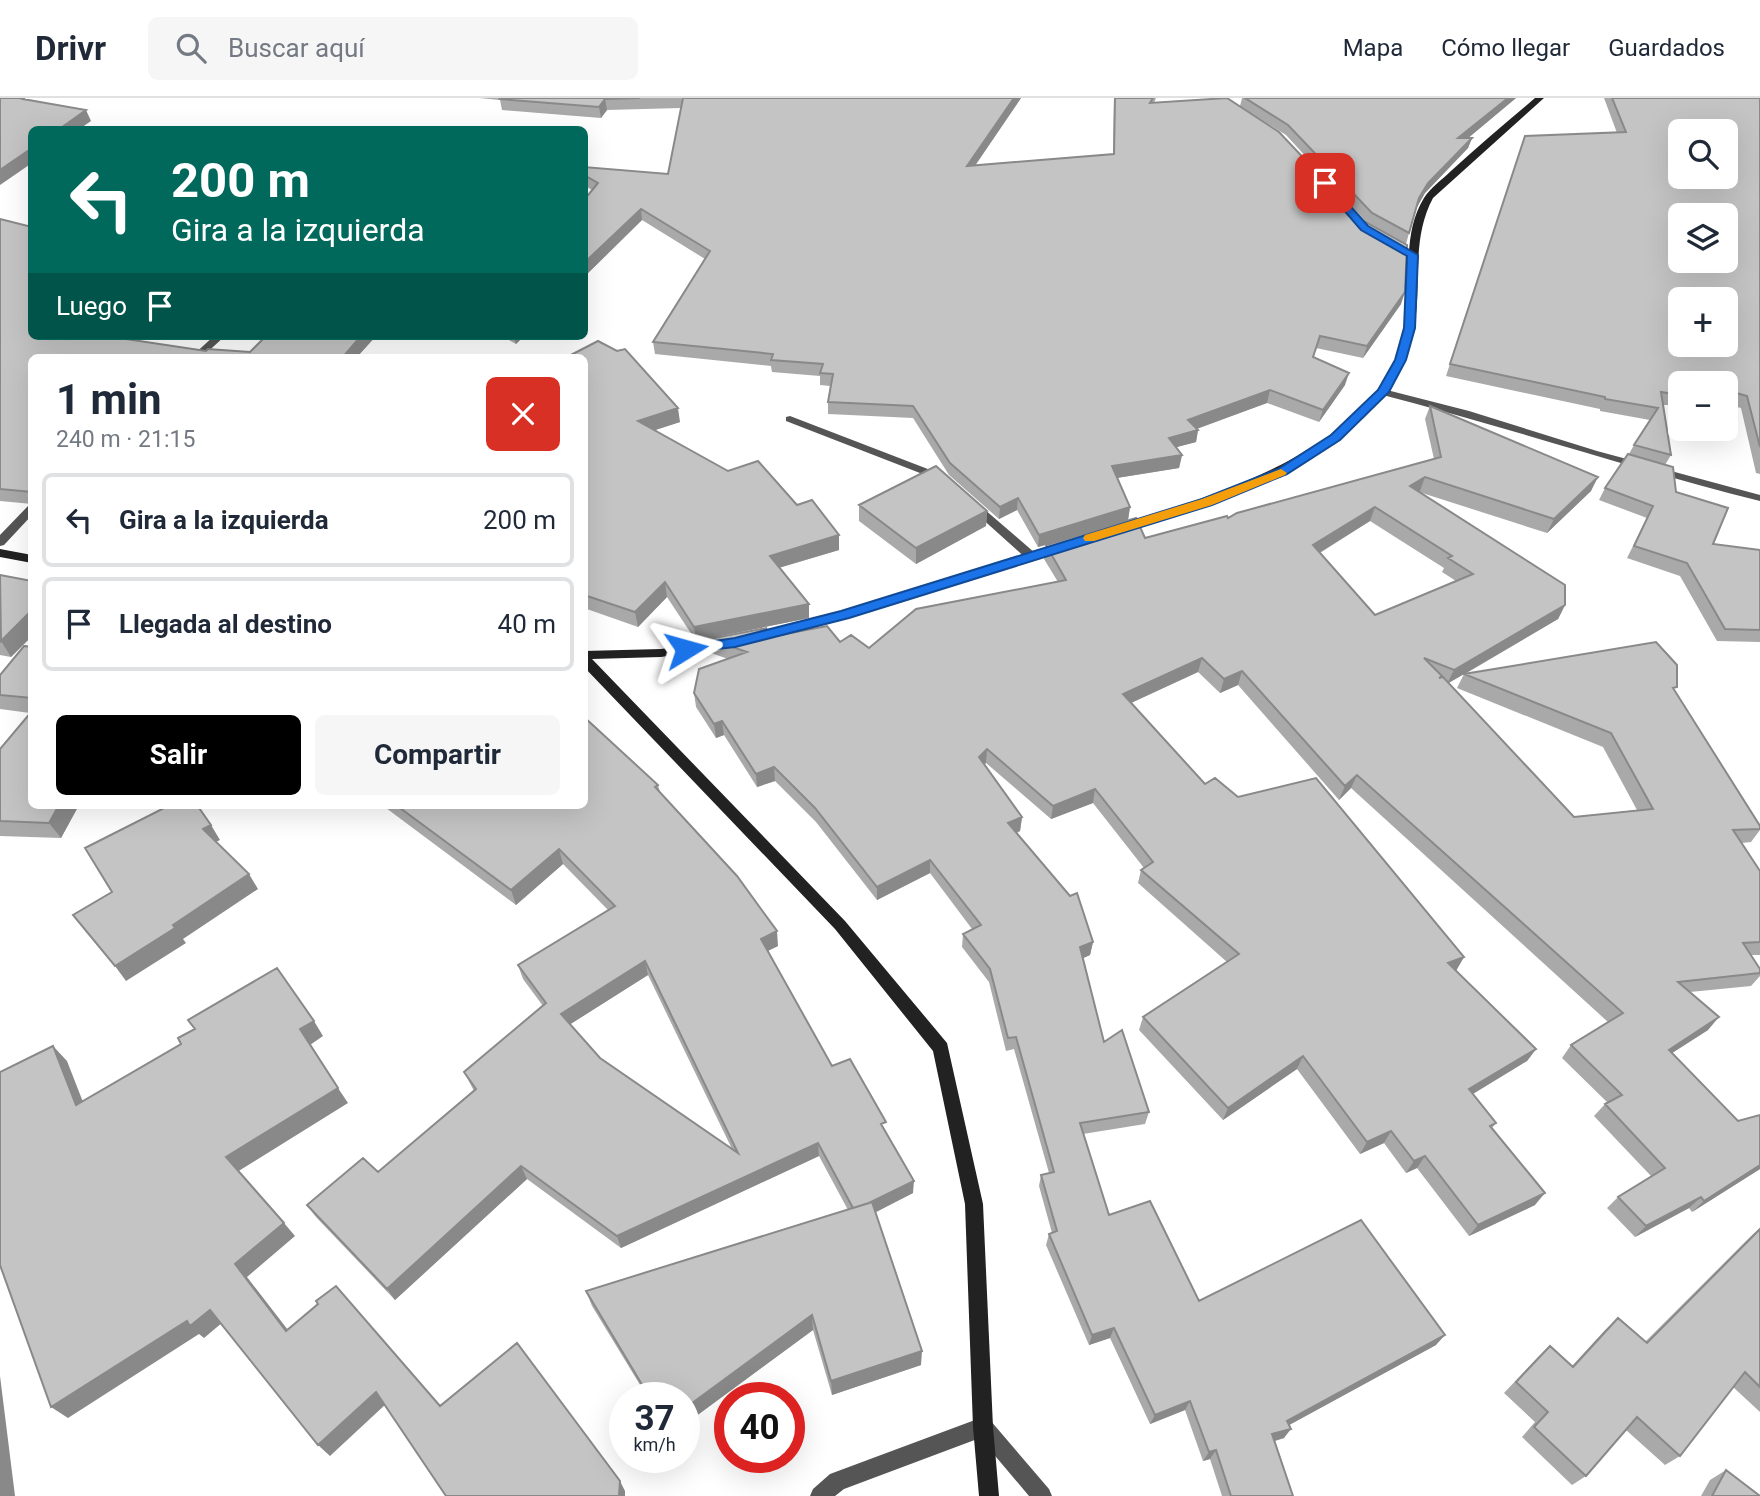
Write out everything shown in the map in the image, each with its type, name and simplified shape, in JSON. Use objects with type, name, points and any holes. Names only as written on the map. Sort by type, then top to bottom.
[{"type":"street","points":[[1107,533],[1207,502],[1283,472],[1336,438],[1383,392],[1400,360],[1410,328],[1413,255],[1422,211],[1430,197],[1476,151],[1540,98]]},
{"type":"street","points":[[1401,249],[1413,255]]},
{"type":"street","points":[[199,354],[215,340]]},
{"type":"street","points":[[1383,392],[1760,498]]},
{"type":"street","points":[[790,419],[942,478],[952,487]]},
{"type":"street","points":[[962,496],[1031,556]]},
{"type":"street","points":[[0,542],[28,512]]},
{"type":"street","points":[[588,657],[661,653],[735,642],[844,615],[1069,544]]},
{"type":"street","points":[[0,553],[28,558]]},
{"type":"street","points":[[588,661],[840,925],[942,1048],[974,1204],[983,1427],[989,1496]]},
{"type":"street","points":[[820,1496],[838,1481],[983,1427]]},
{"type":"street","points":[[983,1427],[1042,1496]]},
{"type":"building","points":[[0,98],[25,98],[23,99],[86,110],[64,126],[28,126],[28,151],[0,170]]},
{"type":"building","points":[[501,98],[640,98],[605,99],[599,107]]},
{"type":"building","points":[[683,98],[1014,98],[967,166],[1114,154],[1115,98],[1153,98],[1150,103],[1227,98],[1279,132],[1362,220],[1407,245],[1405,292],[1367,346],[1320,336],[1313,357],[1349,373],[1323,410],[1270,390],[1188,420],[1198,430],[1169,438],[1182,455],[1112,466],[1130,507],[1039,535],[1018,498],[1000,507],[950,463],[913,406],[828,402],[833,374],[820,373],[823,364],[771,360],[773,354],[653,342],[710,251],[641,209],[588,259],[588,195],[598,183],[588,177],[588,167],[668,174]]},
{"type":"building","points":[[1245,98],[1508,98],[1458,138],[1472,138],[1428,183],[1419,198],[1409,233],[1372,213],[1288,125]]},
{"type":"building","points":[[1612,98],[1760,98],[1760,447],[1747,396],[1738,393],[1738,371],[1668,371],[1668,393],[1661,392],[1671,455],[1634,445],[1658,408],[1605,399],[1450,364],[1525,136],[1626,132]]},
{"type":"building","points":[[0,219],[28,226],[28,340],[133,340],[206,351],[250,352],[262,340],[358,340],[346,354],[28,354],[28,492],[0,489]]},
{"type":"building","points":[[598,341],[617,351],[625,349],[678,408],[638,421],[728,471],[758,461],[797,505],[812,500],[839,535],[770,556],[809,604],[694,627],[665,582],[635,612],[588,596],[588,354],[573,354]]},
{"type":"building","points":[[1430,406],[1598,477],[1554,519],[1425,477],[1410,486],[1565,585],[1565,605],[1454,670],[1424,658],[1442,676],[1439,678],[1443,677],[1574,817],[1653,809],[1611,733],[1464,674],[1656,642],[1677,665],[1677,687],[1673,688],[1760,826],[1760,829],[1733,830],[1760,871],[1760,942],[1743,943],[1760,973],[1678,982],[1719,1017],[1669,1050],[1738,1121],[1760,1115],[1760,1165],[1704,1201],[1701,1197],[1646,1226],[1618,1197],[1665,1168],[1605,1104],[1622,1095],[1571,1045],[1623,1013],[1357,775],[1345,786],[1242,671],[1224,679],[1202,658],[1123,694],[1205,784],[1215,778],[1238,797],[1316,778],[1464,957],[1448,963],[1536,1049],[1469,1089],[1496,1123],[1490,1126],[1545,1193],[1478,1225],[1425,1156],[1414,1161],[1391,1131],[1367,1142],[1303,1056],[1228,1108],[1143,1017],[1239,954],[1141,870],[1153,862],[1095,789],[1053,806],[987,749],[979,757],[1022,817],[1008,823],[1070,896],[1077,893],[1093,942],[1080,947],[1104,1042],[1122,1030],[1149,1112],[1080,1123],[1109,1215],[1150,1201],[1199,1301],[1361,1220],[1445,1335],[1287,1421],[1291,1429],[1272,1434],[1293,1496],[1231,1496],[1216,1450],[1209,1452],[1190,1401],[1155,1415],[1114,1328],[1092,1335],[1049,1234],[1057,1231],[1041,1175],[1054,1172],[1016,1037],[1008,1038],[990,969],[963,934],[981,925],[930,860],[877,887],[815,808],[774,767],[756,774],[722,721],[714,724],[694,693],[699,669],[747,652],[709,639],[767,628],[738,643],[827,626],[840,642],[851,635],[869,648],[916,609],[1066,580],[1046,545],[1136,518],[1145,538],[1227,516],[1228,518],[1237,513],[1441,457]],"holes":[[[1375,507],[1452,556],[1448,558],[1473,574],[1375,615],[1313,545]]]},
{"type":"building","points":[[1628,454],[1673,467],[1676,492],[1728,508],[1713,544],[1760,550],[1760,630],[1725,629],[1687,563],[1634,546],[1653,506],[1605,488]]},
{"type":"building","points":[[936,466],[987,511],[916,548],[859,505]]},
{"type":"building","points":[[0,575],[28,580],[28,614],[1,641]]},
{"type":"building","points":[[24,646],[28,646],[28,698],[0,695],[0,675]]},
{"type":"building","points":[[28,716],[28,809],[57,809],[49,823],[0,821],[0,749]]},
{"type":"building","points":[[588,721],[658,785],[655,787],[737,876],[777,931],[761,939],[832,1066],[850,1059],[886,1122],[881,1124],[914,1181],[853,1208],[818,1143],[617,1236],[521,1166],[387,1289],[307,1205],[363,1158],[378,1172],[476,1089],[464,1072],[546,1003],[518,965],[615,906],[559,849],[511,890],[401,809],[588,809]],"holes":[[[645,961],[738,1153],[600,1058],[561,1014]]]},
{"type":"building","points":[[162,809],[200,809],[211,825],[203,829],[249,874],[173,925],[175,928],[115,966],[73,915],[112,892],[85,848]]},
{"type":"building","points":[[277,968],[314,1021],[300,1029],[338,1088],[226,1157],[284,1223],[235,1264],[286,1331],[318,1304],[316,1301],[336,1286],[440,1406],[517,1343],[609,1466],[609,1473],[614,1473],[620,1481],[619,1496],[446,1496],[376,1392],[318,1445],[210,1310],[190,1326],[187,1321],[51,1407],[0,1265],[0,1072],[53,1046],[76,1105],[181,1044],[178,1038],[195,1029],[188,1020]]},
{"type":"building","points":[[872,1202],[922,1351],[831,1381],[812,1315],[721,1382],[714,1382],[714,1387],[700,1397],[700,1382],[640,1382],[586,1291]]},
{"type":"building","points":[[1760,1229],[1760,1387],[1745,1372],[1680,1456],[1637,1417],[1586,1476],[1534,1427],[1548,1412],[1516,1382],[1550,1346],[1573,1367],[1618,1318],[1647,1343]]},
{"type":"building","points":[[1726,1470],[1760,1496],[1712,1496]]},
{"type":"slow traffic","points":[[1090,538],[1207,502],[1281,473]]},
{"type":"route","points":[[686,649],[735,642],[844,615],[1207,502],[1283,472],[1336,438],[1383,392],[1400,360],[1410,328],[1413,255],[1364,228],[1325,183]]}]
